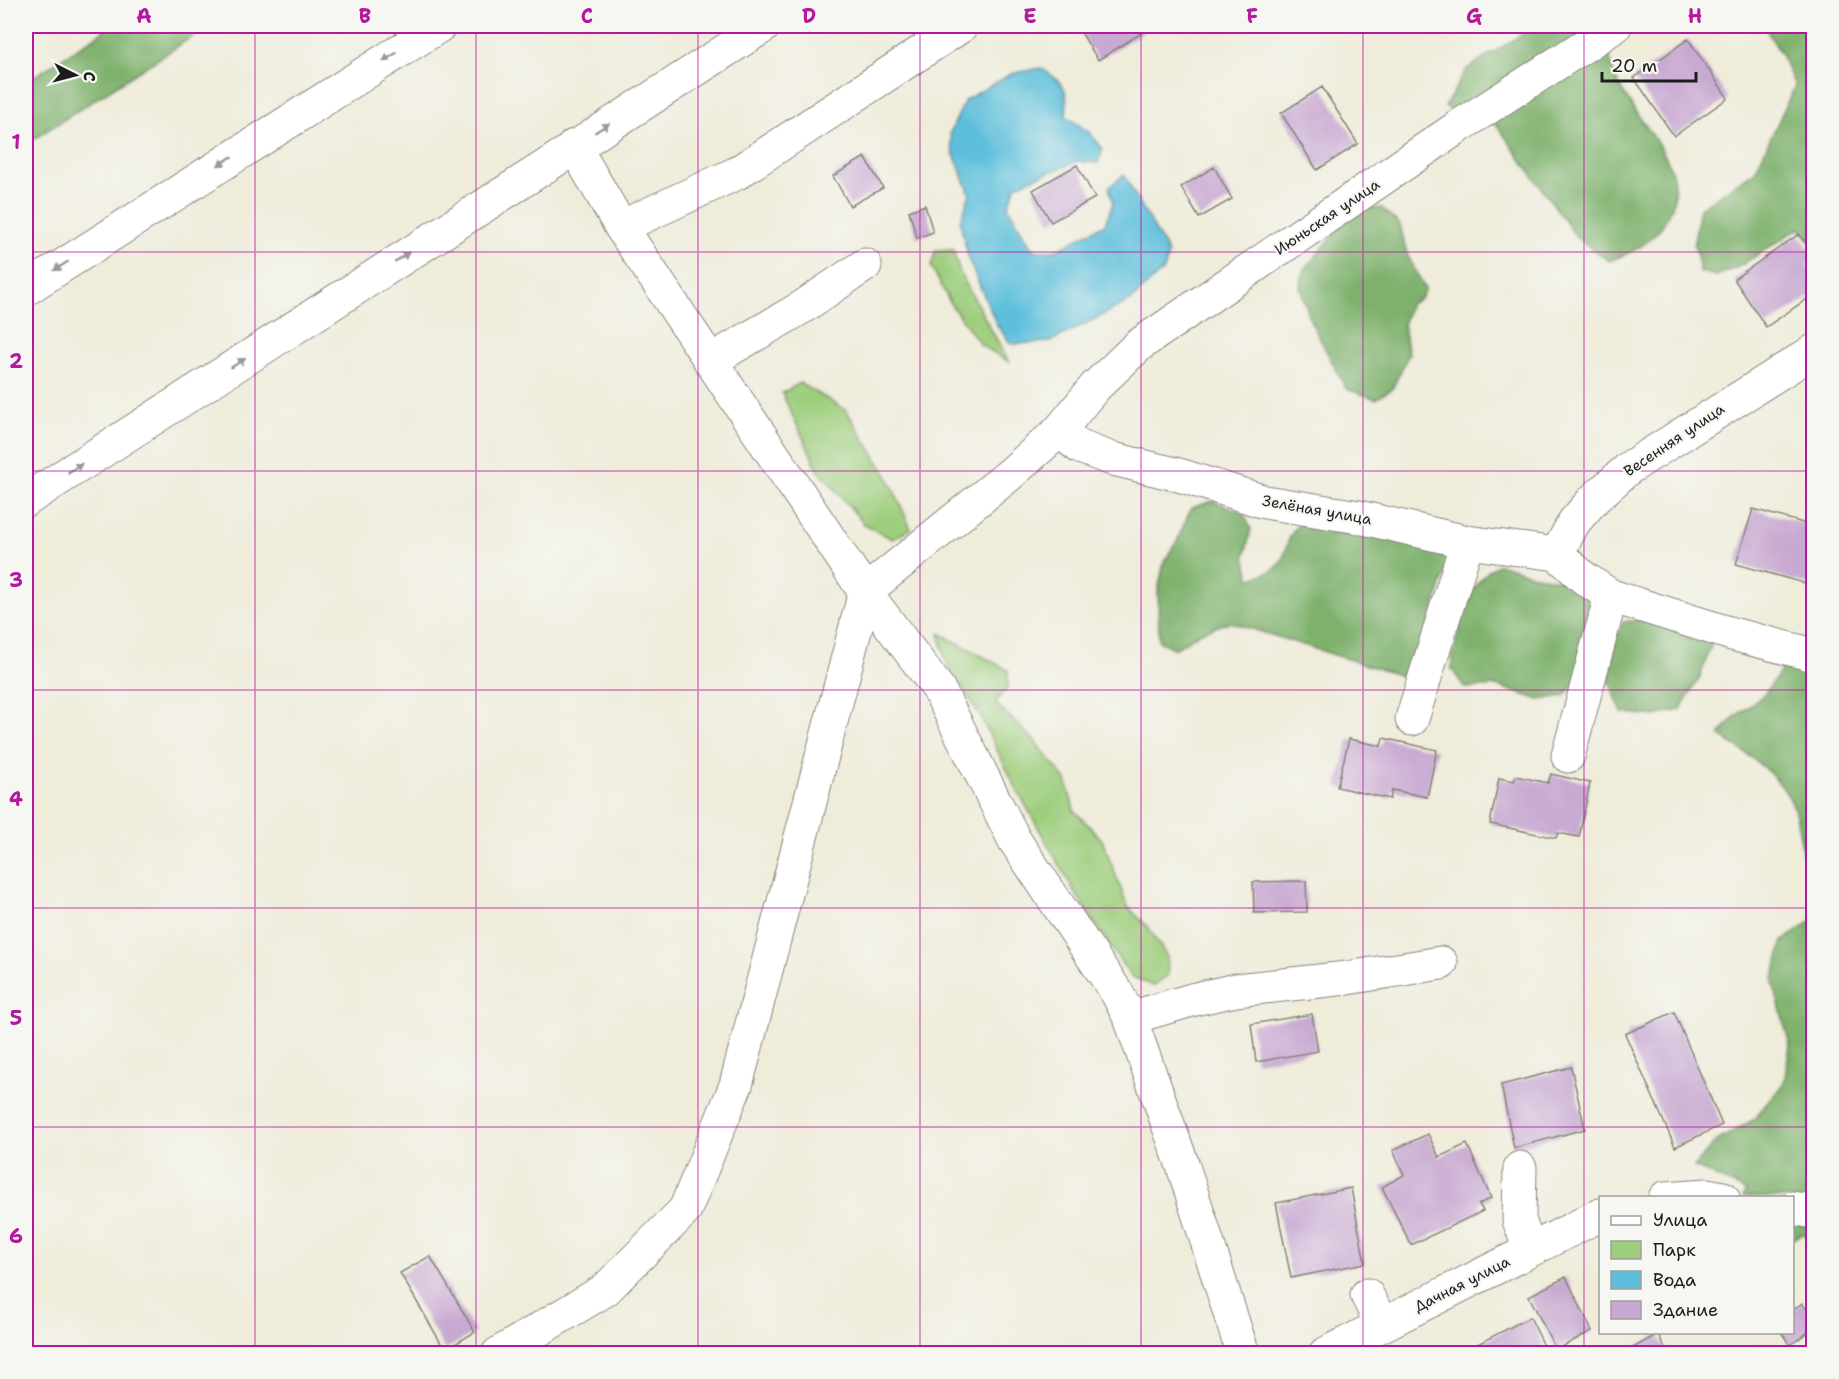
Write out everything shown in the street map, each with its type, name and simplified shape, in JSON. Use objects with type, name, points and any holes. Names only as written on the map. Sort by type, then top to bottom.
[{"type":"main road","points":[[26,289],[439,26]]},
{"type":"main road","points":[[26,500],[764,26]]},
{"type":"main road","points":[[621,226],[737,172],[961,26]]},
{"type":"main road","name":"Июньская улица","points":[[1059,431],[1095,387],[1139,345],[1449,133],[1615,26]]},
{"type":"main road","points":[[574,146],[621,226],[865,592],[938,688],[1015,841],[1117,993],[1130,1018],[1183,1167],[1243,1353]]},
{"type":"main road","points":[[711,361],[801,308],[865,265]]},
{"type":"main road","name":"Весенняя улица","points":[[1557,554],[1574,522],[1595,498],[1629,468],[1814,351]]},
{"type":"main road","points":[[498,1353],[605,1290],[685,1210],[736,1085],[865,592],[1008,476],[1059,431]]},
{"type":"main road","name":"Зелёная улица","points":[[1059,431],[1080,447],[1110,458],[1179,475],[1265,502],[1359,517],[1467,542],[1557,554]]},
{"type":"main road","points":[[1412,719],[1467,542]]},
{"type":"main road","points":[[1557,554],[1584,578],[1611,596],[1732,634],[1814,655]]},
{"type":"main road","points":[[1568,756],[1611,596]]},
{"type":"main road","points":[[1130,1018],[1194,999],[1236,990],[1347,978],[1442,963]]},
{"type":"main road","points":[[1520,1168],[1519,1220],[1530,1250]]},
{"type":"main road","points":[[1686,1196],[1715,1196]]},
{"type":"main road","points":[[1794,1208],[1814,1212]]},
{"type":"main road","name":"Дачная улица","points":[[1325,1353],[1599,1216]]},
{"type":"main road","points":[[1367,1295],[1382,1325]]},
{"type":"green space","points":[[111,26],[209,26],[26,144],[26,82]]},
{"type":"green space","points":[[1535,26],[1620,26],[1610,52],[1615,77],[1665,156],[1673,176],[1674,196],[1667,218],[1656,234],[1627,254],[1609,261],[1577,238],[1496,124],[1466,121],[1445,106],[1467,69]]},
{"type":"green space","points":[[1764,26],[1813,26],[1813,243],[1799,228],[1740,266],[1716,276],[1700,272],[1694,241],[1700,208],[1755,171],[1795,86],[1781,54]]},
{"type":"green space","points":[[1382,208],[1400,225],[1407,254],[1425,289],[1421,298],[1410,304],[1403,325],[1409,354],[1392,389],[1376,399],[1346,389],[1311,322],[1300,287],[1303,271],[1355,210]]},
{"type":"green space","points":[[953,249],[960,273],[1009,362],[981,345],[952,306],[931,266],[936,250]]},
{"type":"green space","points":[[800,383],[846,410],[888,477],[911,529],[892,539],[864,524],[818,469],[782,393]]},
{"type":"green space","points":[[1212,501],[1243,512],[1251,529],[1245,556],[1250,578],[1265,574],[1280,563],[1292,533],[1299,523],[1452,550],[1414,673],[1401,676],[1230,622],[1201,632],[1175,649],[1159,641],[1158,591],[1164,562],[1177,541],[1191,508]]},
{"type":"green space","points":[[1499,564],[1537,576],[1577,583],[1598,607],[1578,678],[1565,696],[1539,700],[1497,686],[1465,688],[1451,668],[1460,624],[1470,596],[1477,583]]},
{"type":"green space","points":[[1637,620],[1713,640],[1700,677],[1680,710],[1655,716],[1622,713],[1609,681],[1615,641],[1623,622]]},
{"type":"green space","points":[[939,633],[1008,670],[1008,687],[995,703],[1034,740],[1066,780],[1074,810],[1102,840],[1128,907],[1148,927],[1167,957],[1168,975],[1153,986],[1130,976],[1076,894],[1017,790],[979,714],[946,662]]},
{"type":"green space","points":[[1813,660],[1813,866],[1804,862],[1797,818],[1791,801],[1781,785],[1748,755],[1720,736],[1735,717],[1764,694],[1786,663]]},
{"type":"green space","points":[[1813,920],[1813,1236],[1801,1234],[1794,1238],[1794,1196],[1744,1196],[1746,1191],[1694,1167],[1715,1142],[1753,1120],[1784,1083],[1790,1045],[1773,982],[1783,941]]},
{"type":"water","points":[[1041,68],[1064,88],[1067,99],[1066,116],[1089,132],[1103,149],[1098,163],[1078,161],[1016,185],[1008,207],[1033,250],[1054,251],[1105,224],[1113,203],[1109,187],[1124,175],[1168,253],[1165,268],[1132,300],[1050,342],[1011,344],[997,325],[969,261],[960,222],[970,194],[953,152],[950,133],[965,100],[1011,74]]},
{"type":"building","points":[[1077,26],[1153,26],[1098,60]]},
{"type":"building","points":[[1688,39],[1728,98],[1674,136],[1634,78]]},
{"type":"building","points":[[1322,87],[1358,144],[1317,170],[1281,113]]},
{"type":"building","points":[[865,157],[883,188],[850,206],[833,176]]},
{"type":"building","points":[[1077,165],[1095,198],[1051,222],[1033,190]]},
{"type":"building","points":[[1214,167],[1232,199],[1199,218],[1181,187]]},
{"type":"building","points":[[925,205],[933,232],[917,238],[909,211]]},
{"type":"building","points":[[1799,234],[1814,255],[1814,259],[1806,264],[1814,276],[1814,294],[1766,327],[1734,279]]},
{"type":"building","points":[[1753,509],[1814,526],[1814,586],[1736,564]]},
{"type":"building","points":[[1383,738],[1437,750],[1427,797],[1392,790],[1390,799],[1337,787],[1349,739],[1381,746]]},
{"type":"building","points":[[1551,774],[1590,783],[1579,837],[1558,833],[1556,838],[1490,824],[1499,778],[1514,781],[1516,776],[1548,783]]},
{"type":"building","points":[[1306,881],[1307,912],[1254,913],[1253,882]]},
{"type":"building","points":[[1674,1012],[1722,1125],[1675,1147],[1625,1034]]},
{"type":"building","points":[[1312,1014],[1318,1051],[1256,1062],[1251,1024]]},
{"type":"building","points":[[1571,1067],[1585,1129],[1514,1148],[1501,1085]]},
{"type":"building","points":[[1428,1134],[1439,1157],[1467,1144],[1491,1198],[1479,1204],[1483,1211],[1411,1245],[1382,1187],[1404,1175],[1393,1150]]},
{"type":"building","points":[[1351,1188],[1365,1263],[1291,1278],[1276,1203]]},
{"type":"building","points":[[430,1256],[475,1332],[445,1350],[400,1273]]},
{"type":"building","points":[[1566,1277],[1592,1331],[1556,1350],[1529,1296]]},
{"type":"building","points":[[1802,1303],[1814,1319],[1814,1328],[1790,1345],[1782,1334],[1794,1334],[1794,1309]]},
{"type":"building","points":[[1530,1317],[1548,1354],[1470,1354],[1468,1349]]},
{"type":"building","points":[[1658,1334],[1668,1354],[1633,1354],[1631,1349]]}]
